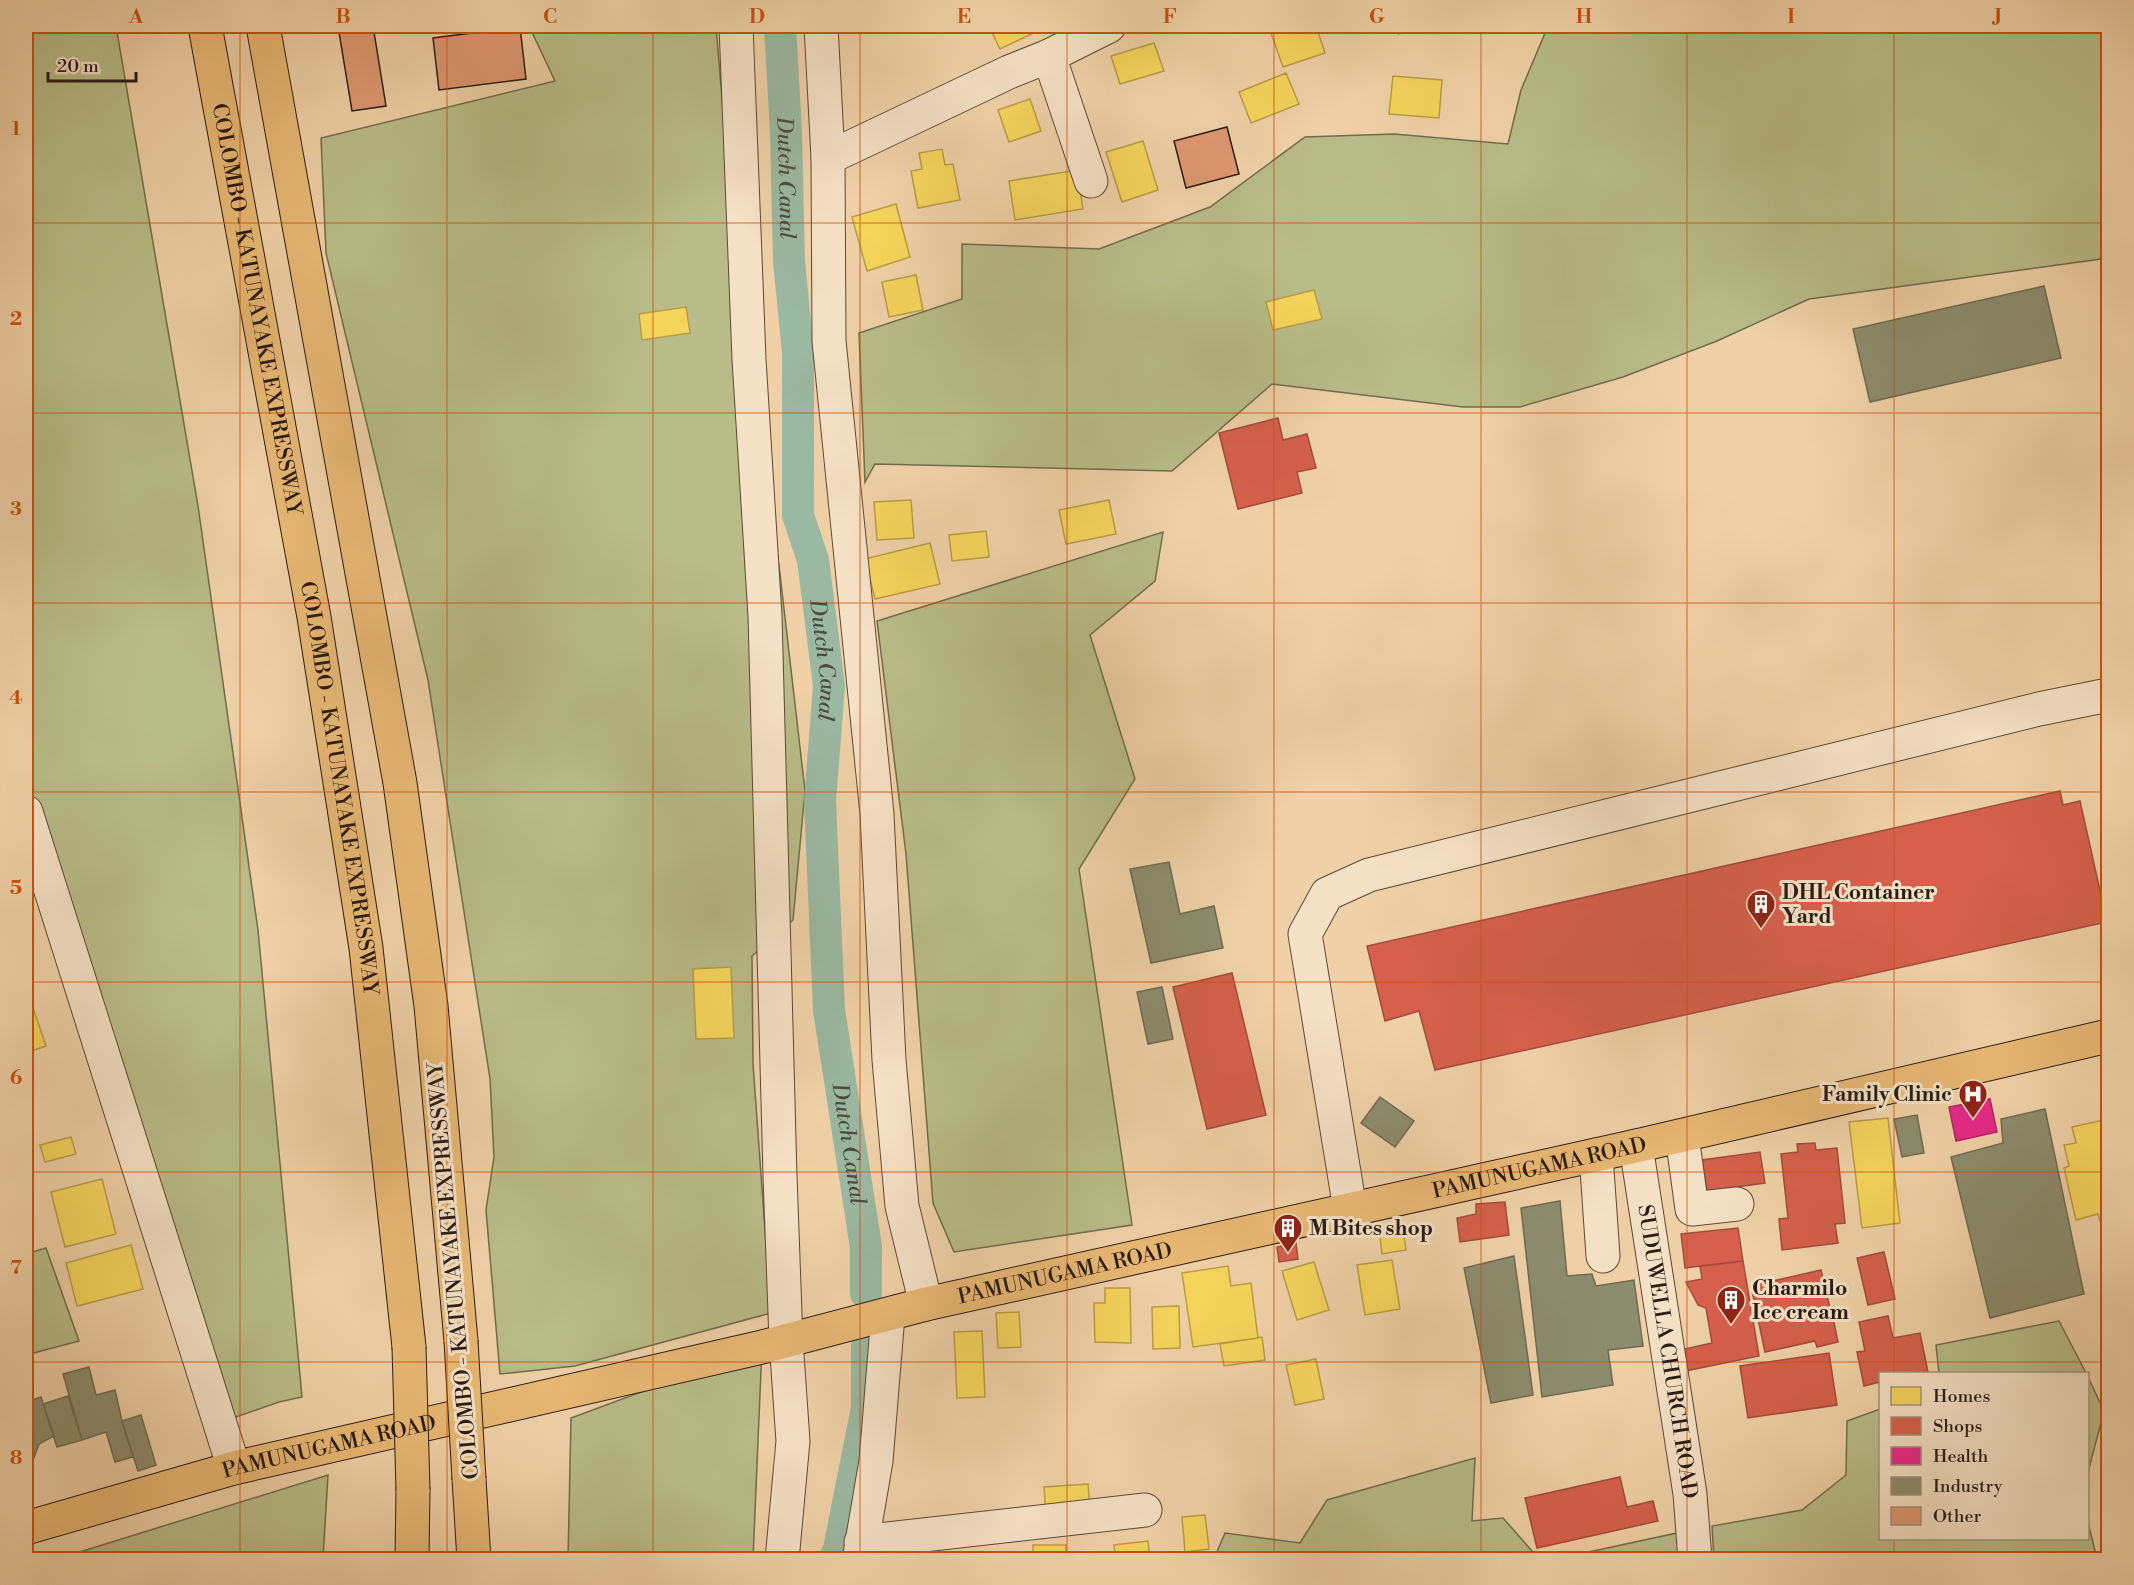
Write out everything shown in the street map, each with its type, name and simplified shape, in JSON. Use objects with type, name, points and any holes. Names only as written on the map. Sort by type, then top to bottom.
[{"type":"main road","name":"COLOMBO - KATUNAYAKE EXPRESSWAY","points":[[205,26],[314,617],[366,948],[409,1347],[413,1490],[412,1560]]},
{"type":"main road","name":"COLOMBO - KATUNAYAKE EXPRESSWAY","points":[[263,26],[400,783],[431,1006],[461,1341],[474,1560]]},
{"type":"main road","name":"PAMUNUGAMA ROAD","points":[[26,1528],[234,1468],[786,1341],[926,1304],[1682,1136],[2109,1036]]},
{"type":"street","points":[[736,26],[749,359],[765,616],[780,1176],[786,1341],[793,1441],[782,1560]]},
{"type":"street","points":[[821,26],[828,158],[829,341],[877,814],[889,1060],[902,1206],[926,1304]]},
{"type":"street","points":[[828,158],[1109,26]]},
{"type":"street","points":[[1049,56],[1091,181]]},
{"type":"street","points":[[1350,1209],[1305,934],[1328,894],[1369,875],[2038,709],[2109,695]]},
{"type":"street","points":[[26,812],[234,1468]]},
{"type":"street","points":[[1682,1136],[1692,1209],[1737,1203]]},
{"type":"street","name":"SUDUWELLA CHURCH ROAD","points":[[1636,1146],[1690,1494],[1695,1560]]},
{"type":"street","points":[[1596,1155],[1603,1256]]},
{"type":"street","points":[[888,1315],[876,1461],[860,1551],[1145,1510]]},
{"type":"green space","points":[[26,26],[116,26],[198,506],[258,930],[302,1397],[279,1402],[230,1419],[133,1109],[26,787]]},
{"type":"green space","points":[[529,26],[716,26],[730,194],[780,574],[805,791],[793,920],[752,956],[753,1064],[771,1313],[575,1366],[500,1374],[486,1210],[494,1157],[490,1079],[428,680],[326,253],[321,138],[555,81]]},
{"type":"green space","points":[[1548,26],[2108,26],[2108,258],[1809,299],[1717,341],[1623,377],[1520,407],[1463,407],[1272,384],[1172,471],[875,464],[865,482],[859,333],[962,299],[962,244],[1099,249],[1210,207],[1305,137],[1394,134],[1508,144],[1521,90]]},
{"type":"green space","points":[[1163,532],[1155,581],[1090,635],[1135,779],[1079,869],[1132,1225],[954,1252],[933,1203],[906,854],[877,621]]},
{"type":"green space","points":[[46,1248],[79,1341],[26,1355],[26,1254]]},
{"type":"green space","points":[[2059,1321],[2085,1372],[1939,1372],[1936,1345]]},
{"type":"green space","points":[[762,1347],[753,1559],[568,1560],[571,1418]]},
{"type":"green space","points":[[2089,1379],[2104,1411],[2089,1468]]},
{"type":"green space","points":[[1879,1409],[1879,1540],[2089,1540],[2089,1526],[2097,1559],[1714,1559],[1712,1526],[1802,1510],[1846,1475],[1847,1421]]},
{"type":"green space","points":[[1475,1458],[1472,1521],[1503,1518],[1539,1559],[1214,1559],[1225,1533],[1300,1543],[1327,1500]]},
{"type":"green space","points":[[328,1475],[323,1559],[57,1559]]},
{"type":"green space","points":[[1677,1533],[1679,1559],[1556,1559]]},
{"type":"building: Homes","points":[[989,26],[1038,26],[1040,30],[1000,49]]},
{"type":"building: Homes","points":[[1295,26],[1316,26],[1325,53],[1283,67],[1271,33]]},
{"type":"building: Homes","points":[[1396,26],[1433,26],[1398,34]]},
{"type":"building: Homes","points":[[1154,43],[1164,71],[1120,84],[1111,56]]},
{"type":"building: Homes","points":[[1286,73],[1299,104],[1251,123],[1239,92]]},
{"type":"building: Homes","points":[[1393,76],[1442,80],[1439,118],[1389,114]]},
{"type":"building: Homes","points":[[1030,99],[1041,131],[1009,142],[998,110]]},
{"type":"building: Homes","points":[[1143,141],[1158,190],[1122,202],[1106,152]]},
{"type":"building: Homes","points":[[942,149],[945,165],[953,164],[960,200],[918,208],[911,171],[922,169],[919,153]]},
{"type":"building: Homes","points":[[1077,170],[1083,209],[1015,220],[1009,181]]},
{"type":"building: Homes","points":[[896,204],[910,257],[867,271],[852,217]]},
{"type":"building: Homes","points":[[916,275],[923,310],[889,317],[882,282]]},
{"type":"building: Homes","points":[[1314,290],[1322,319],[1273,330],[1266,302]]},
{"type":"building: Homes","points":[[686,307],[690,333],[642,340],[639,314]]},
{"type":"building: Homes","points":[[911,500],[914,538],[877,540],[874,502]]},
{"type":"building: Homes","points":[[1109,500],[1116,534],[1066,544],[1059,510]]},
{"type":"building: Homes","points":[[986,531],[989,557],[952,561],[949,535]]},
{"type":"building: Homes","points":[[930,543],[940,584],[875,599],[865,559]]},
{"type":"building: Homes","points":[[731,967],[734,1038],[696,1039],[693,969]]},
{"type":"building: Homes","points":[[31,1002],[46,1046],[26,1053],[26,1004]]},
{"type":"building: Homes","points":[[1888,1118],[1900,1223],[1862,1228],[1849,1122]]},
{"type":"building: Homes","points":[[2108,1119],[2108,1231],[2103,1232],[2098,1214],[2076,1220],[2064,1168],[2069,1166],[2064,1145],[2076,1143],[2072,1127]]},
{"type":"building: Homes","points":[[71,1137],[76,1154],[45,1162],[40,1145]]},
{"type":"building: Homes","points":[[102,1179],[116,1234],[65,1247],[51,1192]]},
{"type":"building: Homes","points":[[1402,1224],[1406,1250],[1382,1254],[1379,1228]]},
{"type":"building: Homes","points":[[131,1245],[143,1289],[77,1306],[66,1263]]},
{"type":"building: Homes","points":[[1392,1260],[1400,1309],[1365,1315],[1357,1265]]},
{"type":"building: Homes","points":[[1314,1262],[1329,1310],[1297,1320],[1282,1271]]},
{"type":"building: Homes","points":[[1228,1266],[1231,1286],[1251,1283],[1258,1338],[1193,1347],[1182,1273]]},
{"type":"building: Homes","points":[[1105,1288],[1130,1288],[1131,1343],[1095,1342],[1094,1303],[1105,1303]]},
{"type":"building: Homes","points":[[1179,1306],[1180,1348],[1153,1349],[1152,1307]]},
{"type":"building: Homes","points":[[1019,1312],[1021,1347],[998,1348],[996,1313]]},
{"type":"building: Homes","points":[[982,1331],[985,1397],[957,1398],[954,1332]]},
{"type":"building: Homes","points":[[1262,1337],[1265,1360],[1224,1366],[1220,1344]]},
{"type":"building: Homes","points":[[1316,1359],[1324,1399],[1295,1405],[1286,1365]]},
{"type":"building: Homes","points":[[1088,1484],[1090,1510],[1046,1513],[1044,1487]]},
{"type":"building: Homes","points":[[1205,1515],[1209,1549],[1185,1552],[1182,1517]]},
{"type":"building: Homes","points":[[1148,1541],[1150,1560],[1116,1560],[1114,1545]]},
{"type":"building: Homes","points":[[1033,1545],[1066,1545],[1066,1560],[1033,1560]]},
{"type":"building: Shops","points":[[1278,418],[1283,440],[1307,434],[1316,468],[1297,472],[1302,493],[1238,509],[1219,433]]},
{"type":"building: Shops","name":"DHL Container Yard","points":[[2060,791],[2063,805],[2080,801],[2107,922],[1435,1070],[1419,1011],[1385,1021],[1367,946]]},
{"type":"building: Shops","points":[[1232,973],[1266,1115],[1207,1129],[1173,987]]},
{"type":"building: Shops","points":[[1815,1143],[1816,1150],[1837,1148],[1845,1223],[1835,1224],[1838,1243],[1782,1250],[1779,1219],[1788,1218],[1781,1154],[1798,1152],[1797,1144]]},
{"type":"building: Shops","points":[[1760,1152],[1765,1183],[1707,1191],[1702,1160]]},
{"type":"building: Shops","points":[[1505,1202],[1509,1235],[1460,1242],[1457,1218],[1476,1214],[1476,1204]]},
{"type":"building: Shops","name":"Charmilo Ice cream","points":[[1738,1228],[1743,1261],[1685,1268],[1681,1234]]},
{"type":"building: Shops","name":"M Bites shop","points":[[1296,1243],[1298,1259],[1279,1262],[1277,1247]]},
{"type":"building: Shops","points":[[1884,1252],[1895,1299],[1868,1305],[1857,1258]]},
{"type":"building: Shops","name":"Charmilo Ice cream","points":[[1743,1261],[1759,1356],[1685,1371],[1680,1350],[1712,1343],[1706,1308],[1698,1305],[1686,1282],[1702,1279],[1700,1266]]},
{"type":"building: Shops","points":[[1821,1270],[1830,1308],[1815,1311],[1816,1316],[1832,1313],[1838,1342],[1817,1347],[1815,1341],[1765,1352],[1751,1286]]},
{"type":"building: Shops","points":[[1888,1316],[1893,1338],[1920,1333],[1928,1372],[1879,1372],[1879,1382],[1864,1386],[1857,1352],[1865,1351],[1859,1322]]},
{"type":"building: Shops","points":[[1829,1353],[1837,1405],[1748,1418],[1740,1366]]},
{"type":"building: Shops","points":[[1620,1477],[1627,1507],[1653,1501],[1658,1521],[1537,1548],[1525,1498]]},
{"type":"building: Health","name":"Family Clinic","points":[[1990,1099],[1997,1132],[1956,1141],[1949,1107]]},
{"type":"building: Industry","points":[[2044,286],[2061,358],[1870,402],[1853,329]]},
{"type":"building: Industry","points":[[1169,862],[1180,914],[1214,906],[1223,948],[1151,963],[1130,869]]},
{"type":"building: Industry","points":[[1162,987],[1173,1039],[1148,1044],[1137,992]]},
{"type":"building: Industry","points":[[1380,1097],[1414,1121],[1395,1147],[1361,1123]]},
{"type":"building: Industry","points":[[2045,1109],[2084,1294],[1990,1318],[1951,1157],[2003,1143],[2001,1119]]},
{"type":"building: Industry","points":[[1917,1115],[1924,1153],[1902,1157],[1894,1119]]},
{"type":"building: Industry","points":[[1560,1201],[1567,1276],[1592,1274],[1596,1286],[1634,1280],[1643,1346],[1608,1350],[1613,1385],[1542,1397],[1521,1208]]},
{"type":"building: Industry","points":[[1514,1256],[1533,1395],[1491,1403],[1464,1268]]},
{"type":"building: Industry","points":[[89,1367],[96,1395],[115,1390],[133,1457],[115,1462],[106,1432],[82,1440],[63,1374]]},
{"type":"building: Industry","points":[[68,1396],[82,1440],[57,1447],[43,1404]]},
{"type":"building: Industry","points":[[41,1397],[54,1436],[39,1444],[30,1468],[26,1469],[26,1402]]},
{"type":"building: Industry","points":[[141,1415],[156,1465],[138,1471],[122,1421]]},
{"type":"building: Other","points":[[338,26],[373,26],[386,106],[352,111]]},
{"type":"building: Other","points":[[520,27],[526,79],[439,90],[433,38]]},
{"type":"building: Other","points":[[1227,127],[1239,174],[1186,188],[1174,141]]},
{"type":"waterway","name":"Dutch Canal","points":[[780,26],[786,133],[789,261],[798,353],[798,515],[813,560],[829,686],[820,801],[829,1010],[866,1247],[866,1293]]},
{"type":"waterway","name":"Dutch Canal","points":[[834,1560],[839,1549],[867,1408],[867,1347]]},
{"type":"place","name":"DHL Container Yard","points":[[1761,930]]},
{"type":"place","name":"Family Clinic","points":[[1973,1120]]},
{"type":"place","name":"M Bites shop","points":[[1288,1254]]},
{"type":"place","name":"Charmilo Ice cream","points":[[1731,1326]]}]
